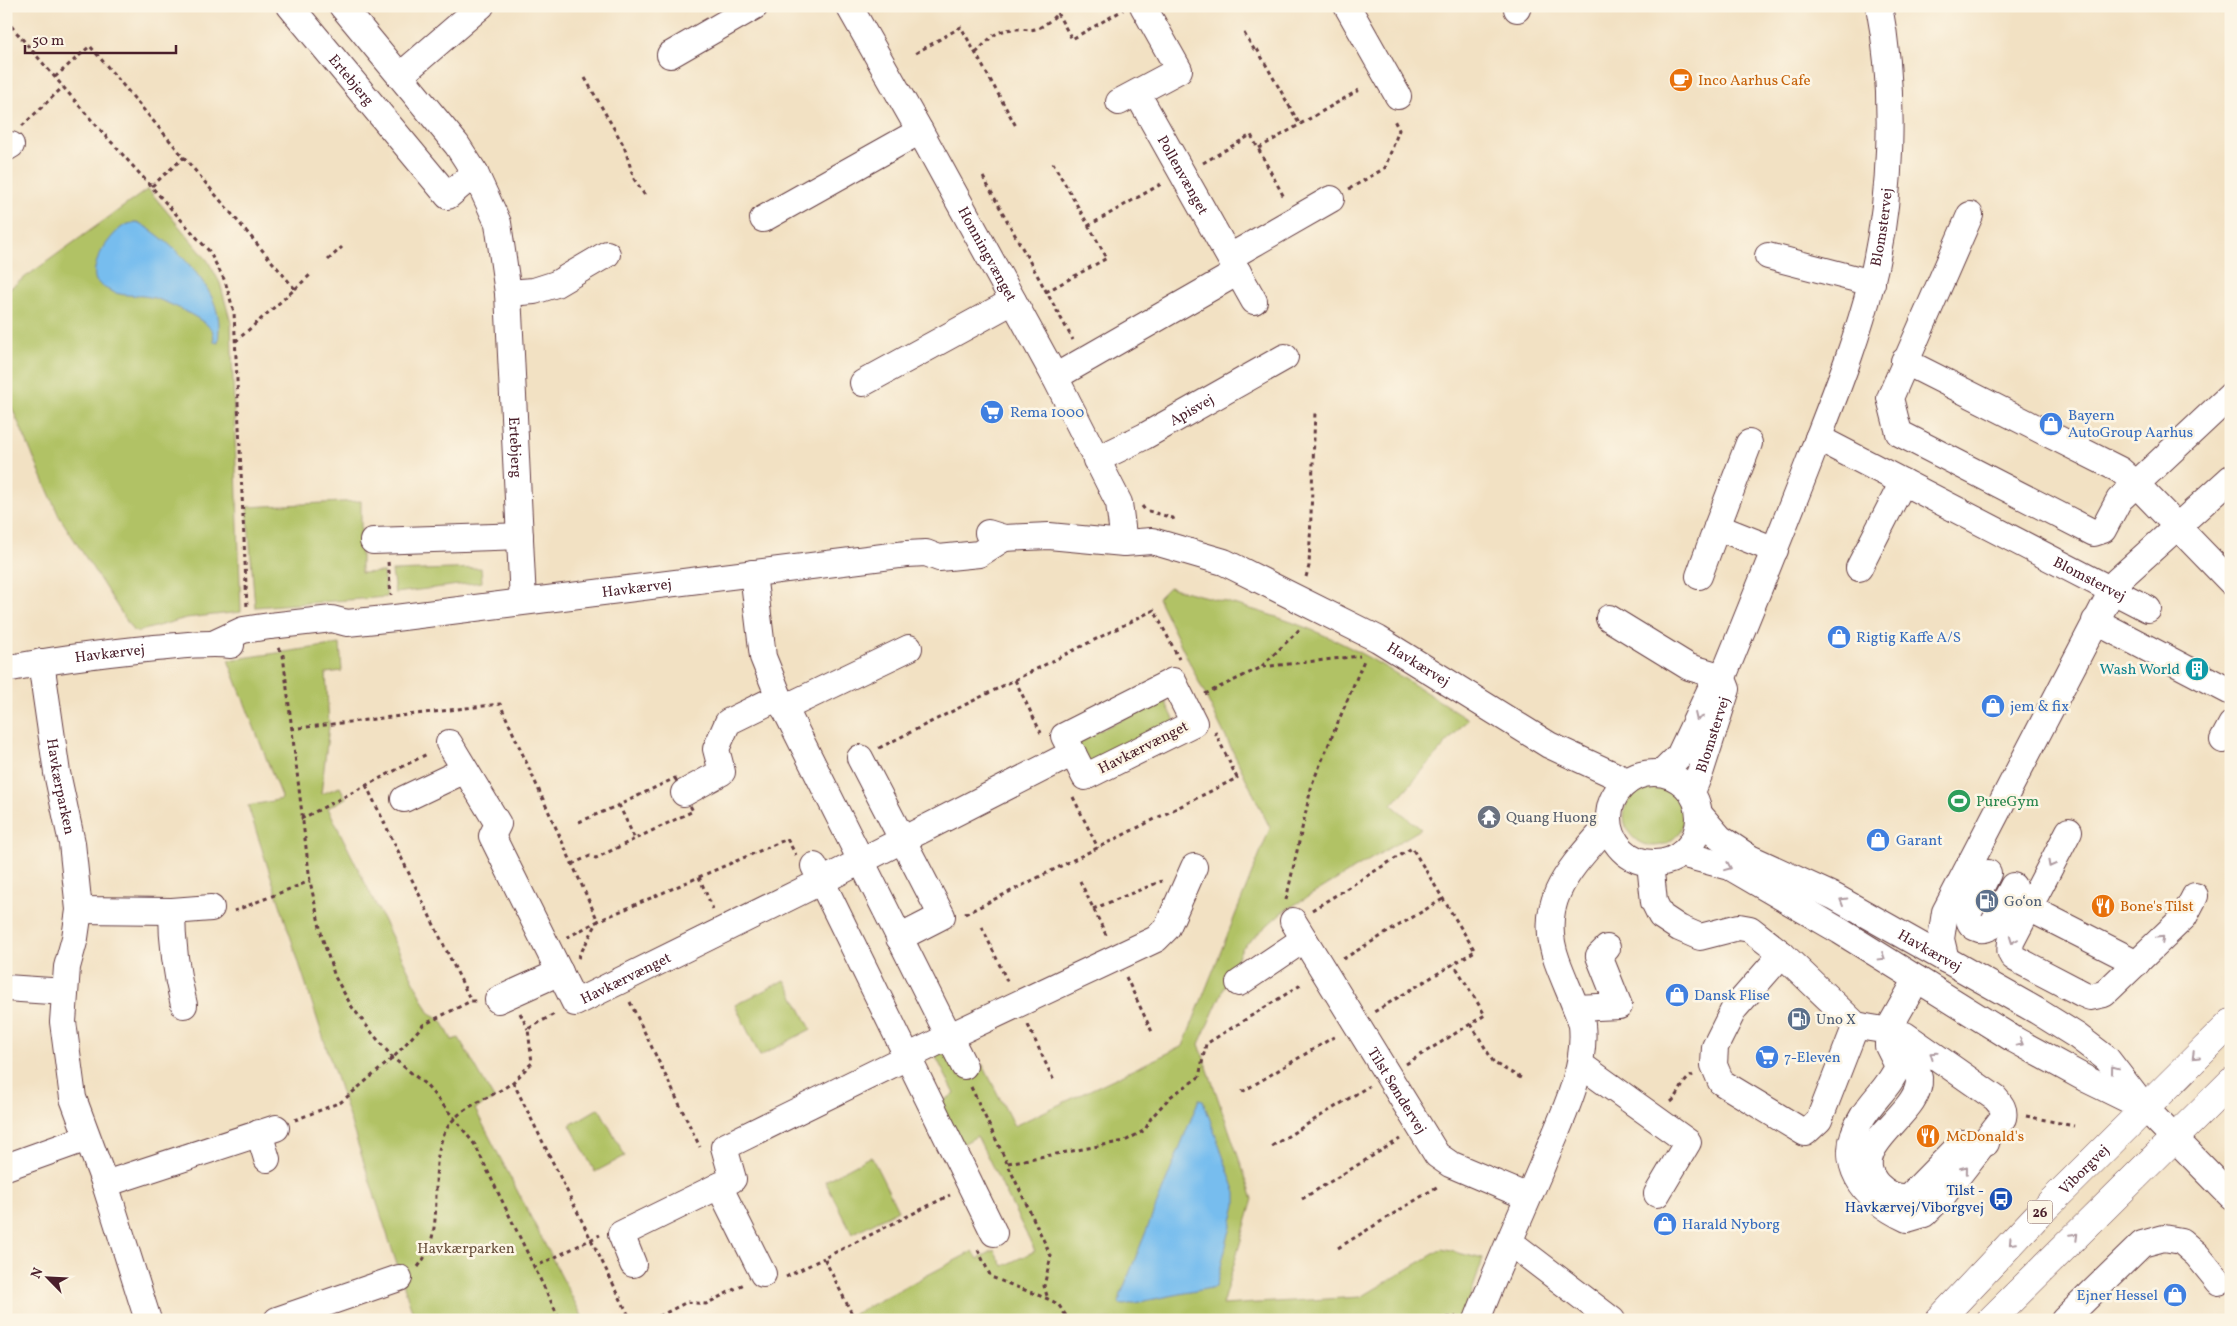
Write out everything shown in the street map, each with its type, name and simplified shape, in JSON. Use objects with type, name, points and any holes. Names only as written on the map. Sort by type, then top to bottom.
[{"type":"main road","name":"Viborgvej","points":[[1939,1320],[2037,1216],[2144,1107],[2231,1023]]},
{"type":"main road","points":[[1990,1320],[2231,1082]]},
{"type":"street","name":"Ertebjerg","points":[[290,6],[448,196],[475,174]]},
{"type":"street","name":"Ertebjerg","points":[[342,6],[457,145],[475,174],[498,223],[508,293],[523,601]]},
{"type":"street","points":[[401,75],[481,6]]},
{"type":"street","points":[[670,55],[755,6]]},
{"type":"street","name":"Honningvænget","points":[[849,6],[920,130],[1055,377],[1118,503],[1124,543]]},
{"type":"street","name":"Pollenvænget","points":[[1143,6],[1179,70],[1128,97],[1182,173],[1254,301]]},
{"type":"street","points":[[1347,6],[1398,96]]},
{"type":"street","name":"Blomstervej","points":[[1662,773],[1679,756],[1713,684],[1723,677],[1775,550],[1842,376],[1872,283],[1887,194],[1889,148],[1887,65],[1879,6]]},
{"type":"street","points":[[763,219],[920,130]]},
{"type":"street","points":[[1055,377],[1084,361],[1234,265],[1294,220],[1331,199]]},
{"type":"street","points":[[1970,215],[1904,361],[1890,398],[1899,433],[2094,533],[2103,530],[2120,500],[2231,395]]},
{"type":"street","points":[[508,293],[534,291],[556,284],[607,254]]},
{"type":"street","points":[[1768,256],[1872,283]]},
{"type":"street","points":[[863,383],[1012,301]]},
{"type":"street","name":"Apisvej","points":[[1096,460],[1145,436],[1285,357]]},
{"type":"street","points":[[1904,361],[2120,470],[2136,484],[2176,527],[2227,570]]},
{"type":"street","name":"Blomstervej","points":[[1818,438],[2148,609]]},
{"type":"street","points":[[1699,576],[1749,443]]},
{"type":"street","points":[[2068,831],[2025,897],[1992,926],[1981,930],[1971,925],[1968,914],[1979,868],[2095,621],[2117,581],[2231,478]]},
{"type":"street","points":[[1859,568],[1903,482]]},
{"type":"street","points":[[1717,527],[1775,550]]},
{"type":"street","name":"Havkærvej","points":[[6,669],[41,662],[214,643],[243,630],[270,626],[332,619],[347,623],[395,618],[926,553],[940,545],[988,533],[1004,538],[1049,536],[1124,543],[1152,541],[1224,562],[1378,639],[1549,744],[1616,813]]},
{"type":"street","points":[[380,541],[520,536]]},
{"type":"street","points":[[753,573],[763,657],[782,702],[860,862],[964,1066]]},
{"type":"street","points":[[1608,618],[1689,667],[1723,677]]},
{"type":"street","points":[[2095,621],[2231,692]]},
{"type":"street","points":[[684,792],[722,772],[716,749],[728,722],[782,702],[909,648]]},
{"type":"street","name":"Havkærparken","points":[[41,662],[58,773],[72,843],[79,910],[75,938],[67,966],[62,1022],[73,1098],[105,1184],[148,1320]]},
{"type":"street","name":"Blomstervej","points":[[1696,803],[1701,770],[1726,689],[1723,677]]},
{"type":"street","name":"Havkærvænget","points":[[1173,682],[1194,723],[1085,777],[1073,753],[1064,736],[1173,682]]},
{"type":"street","points":[[450,742],[498,824],[492,836],[566,986]]},
{"type":"street","name":"Havkærvænget","points":[[498,1000],[566,986],[619,981],[723,930],[816,877],[860,862],[1073,753]]},
{"type":"street","points":[[860,758],[942,916],[899,938]]},
{"type":"street","points":[[404,799],[465,770]]},
{"type":"street","points":[[1478,1317],[1581,1065],[1584,1037],[1582,1025],[1557,960],[1550,925],[1552,905],[1558,888],[1573,865],[1616,813],[1643,774],[1662,773],[1678,780],[1696,803],[1695,837],[1681,854],[1672,860],[1650,863],[1638,860],[1628,855],[1616,813]]},
{"type":"street","name":"Havkærvej","points":[[1696,803],[1720,838],[1750,858],[1835,897],[2036,1011],[2100,1053],[2107,1059],[2144,1107],[2231,1196]]},
{"type":"street","name":"Havkærvej","points":[[1681,854],[1730,867],[1840,931],[2015,1040],[2088,1080],[2144,1107]]},
{"type":"street","points":[[1650,863],[1654,902],[1661,916],[1679,928],[1700,936],[1739,927],[1750,929],[1782,954],[1856,1025],[1888,1030],[1905,1035],[1995,1098],[2005,1112],[1986,1143],[1944,1194],[1924,1214],[1907,1219],[1888,1210],[1873,1199],[1854,1170],[1850,1152],[1854,1134],[1862,1117],[1893,1079],[1898,1066],[1888,1046],[1888,1030],[1918,980]]},
{"type":"street","points":[[633,1264],[621,1234],[733,1179],[724,1147],[948,1037],[1156,939],[1166,928],[1194,868]]},
{"type":"street","points":[[1979,868],[2137,962]]},
{"type":"street","points":[[1946,960],[1941,939],[1946,912],[1979,868]]},
{"type":"street","points":[[816,877],[994,1233]]},
{"type":"street","points":[[2025,897],[2010,949],[2013,957],[2090,996],[2104,994],[2184,917],[2194,896]]},
{"type":"street","points":[[79,910],[172,911],[211,908]]},
{"type":"street","points":[[172,911],[172,943],[175,971],[184,1005]]},
{"type":"street","points":[[1239,983],[1299,930]]},
{"type":"street","name":"Tilst Søndervej","points":[[1299,930],[1437,1155],[1455,1166],[1528,1197]]},
{"type":"street","points":[[1576,1008],[1619,1006],[1599,956],[1607,948]]},
{"type":"street","points":[[1782,954],[1734,1009],[1715,1047],[1714,1065],[1721,1082],[1805,1133],[1820,1120],[1856,1025]]},
{"type":"street","points":[[6,988],[64,992]]},
{"type":"street","points":[[1888,1030],[1906,1049],[1919,1078],[1911,1101],[1871,1152],[1869,1164],[1872,1177],[1886,1192],[1901,1198],[1909,1197],[1962,1143],[1986,1143]]},
{"type":"street","points":[[1581,1065],[1688,1142],[1657,1194]]},
{"type":"street","points":[[105,1184],[267,1131],[267,1159]]},
{"type":"street","points":[[6,1167],[87,1138]]},
{"type":"street","points":[[719,1186],[764,1278]]},
{"type":"street","points":[[2064,1320],[2142,1244],[2164,1238],[2181,1241],[2198,1255],[2226,1293]]},
{"type":"street","points":[[1510,1242],[1612,1320]]},
{"type":"street","points":[[277,1320],[345,1305],[399,1278]]},
{"type":"path","points":[[1053,6],[1072,40],[1130,6]]},
{"type":"path","points":[[976,53],[992,37],[1000,32],[1018,29],[1035,30],[1044,27],[1057,14]]},
{"type":"path","points":[[6,20],[209,251],[225,281],[234,312],[248,610]]},
{"type":"path","points":[[916,53],[961,27],[1017,128]]},
{"type":"path","points":[[1244,33],[1254,51],[1257,49],[1300,124]]},
{"type":"path","points":[[55,77],[90,46],[295,289]]},
{"type":"path","points":[[585,78],[624,146],[634,179],[646,197]]},
{"type":"path","points":[[8,146],[13,134],[63,87]]},
{"type":"path","points":[[1259,148],[1359,90]]},
{"type":"path","points":[[1331,199],[1386,168],[1399,130],[1390,113],[1398,96]]},
{"type":"path","points":[[1088,226],[1251,135],[1294,220]]},
{"type":"path","points":[[152,186],[184,157]]},
{"type":"path","points":[[1046,292],[1106,258],[1053,164]]},
{"type":"path","points":[[984,177],[1084,361]]},
{"type":"path","points":[[328,260],[342,247]]},
{"type":"path","points":[[235,341],[311,274]]},
{"type":"path","points":[[1262,667],[1300,600],[1309,566],[1315,412]]},
{"type":"path","points":[[380,541],[395,618]]},
{"type":"path","points":[[283,656],[301,819],[310,881],[322,937],[335,977],[352,1007],[393,1058],[425,1084],[475,1146],[560,1320]]},
{"type":"path","points":[[1184,704],[1262,667],[1365,656],[1312,784],[1287,887],[1285,904],[1299,930],[1412,848],[1475,951],[1242,1092]]},
{"type":"path","points":[[301,819],[450,742]]},
{"type":"path","points":[[572,864],[590,856],[596,858],[693,812],[675,778],[579,822]]},
{"type":"path","points":[[366,785],[471,1001]]},
{"type":"path","points":[[619,805],[635,839]]},
{"type":"path","points":[[399,1278],[412,1273],[427,1255],[435,1222],[440,1147],[444,1134],[454,1118],[469,1106],[512,1082],[532,1063],[528,1029],[566,986],[598,921],[787,839],[816,877]]},
{"type":"path","points":[[1093,909],[1194,868]]},
{"type":"path","points":[[699,877],[723,930]]},
{"type":"path","points":[[211,908],[212,916],[220,917],[310,881]]},
{"type":"path","points":[[619,981],[702,1150]]},
{"type":"path","points":[[267,1131],[341,1102],[393,1058],[423,1025],[471,1001],[498,1000]]},
{"type":"path","points":[[1471,1024],[1494,1063],[1521,1078]]},
{"type":"path","points":[[1008,1164],[1125,1141],[1145,1130],[1151,1118],[1170,1096],[1199,1078],[1206,1044]]},
{"type":"path","points":[[1654,1118],[1676,1099],[1685,1079],[1714,1065]]},
{"type":"path","points":[[964,1066],[976,1100],[1051,1256],[1044,1286],[1048,1298]]},
{"type":"path","points":[[512,1082],[631,1320]]},
{"type":"path","points":[[2005,1112],[2074,1126]]},
{"type":"path","points":[[1302,1199],[1420,1127]]},
{"type":"path","points":[[1338,1248],[1450,1179],[1455,1166]]},
{"type":"path","points":[[652,1320],[687,1302],[706,1304],[764,1278],[824,1258],[970,1184]]},
{"type":"path","points":[[533,1268],[604,1232],[621,1234]]},
{"type":"path","points":[[994,1233],[977,1251],[991,1277],[1048,1298],[1058,1304],[1069,1320]]},
{"type":"path","points":[[824,1258],[855,1320]]},
{"type":"path","points":[[1423,1320],[1478,1317]]},
{"type":"green space","points":[[148,189],[208,261],[220,283],[231,323],[241,612],[186,618],[137,632],[133,631],[59,516],[6,394],[6,291]]},
{"type":"green space","points":[[361,501],[361,573],[383,572],[387,597],[255,607],[247,507]]},
{"type":"green space","points":[[481,568],[482,582],[395,593],[392,571]]},
{"type":"green space","points":[[1169,587],[1241,606],[1312,630],[1353,649],[1392,671],[1468,719],[1392,805],[1421,829],[1281,913],[1242,948],[1199,1044],[1253,1199],[1222,1305],[1361,1297],[1442,1249],[1483,1259],[1462,1320],[853,1320],[852,1315],[973,1251],[978,1259],[994,1250],[1003,1266],[1035,1251],[977,1136],[961,1145],[939,1103],[955,1094],[935,1055],[939,1053],[945,1054],[960,1077],[983,1065],[1014,1126],[1183,1046],[1270,828],[1158,598]]},
{"type":"green space","name":"Havkærparken","points":[[340,644],[342,671],[326,673],[329,726],[321,794],[340,787],[346,798],[328,808],[429,1012],[442,1021],[452,1040],[459,1038],[494,1099],[475,1109],[584,1320],[415,1320],[248,806],[282,799],[228,660]]},
{"type":"green space","points":[[1164,699],[1176,723],[1089,767],[1076,742]]},
{"type":"green space","points":[[1654,786],[1670,791],[1675,795],[1679,800],[1684,816],[1679,832],[1675,837],[1670,841],[1654,846],[1638,841],[1633,837],[1629,832],[1624,816],[1629,800],[1633,795],[1638,791]]},
{"type":"green space","points":[[785,980],[811,1029],[760,1056],[735,1005]]},
{"type":"green space","points":[[599,1108],[625,1156],[595,1172],[570,1125]]},
{"type":"green space","points":[[871,1156],[898,1210],[852,1234],[825,1181]]},
{"type":"water","points":[[137,222],[148,228],[173,248],[206,287],[218,316],[218,343],[214,342],[213,332],[208,326],[185,311],[154,298],[118,294],[96,281],[95,267],[106,244],[122,227]]},
{"type":"water","points":[[1199,1099],[1203,1100],[1236,1193],[1236,1205],[1216,1287],[1124,1305],[1120,1304],[1121,1294]]},
{"type":"place","name":"Inco Aarhus Cafe","points":[[1681,80]]},
{"type":"place","name":"Rema 1000","points":[[992,412]]},
{"type":"place","name":"Bayern AutoGroup Aarhus","points":[[2051,424]]},
{"type":"place","name":"Rigtig Kaffe A/S","points":[[1839,637]]},
{"type":"place","name":"Wash World","points":[[2197,669]]},
{"type":"place","name":"jem & fix","points":[[1993,706]]},
{"type":"place","name":"PureGym","points":[[1959,801]]},
{"type":"place","name":"Quang Huong","points":[[1489,817]]},
{"type":"place","name":"Garant","points":[[1878,840]]},
{"type":"place","name":"Go‘on","points":[[1987,901]]},
{"type":"place","name":"Bone's Tilst","points":[[2103,906]]},
{"type":"place","name":"Dansk Flise","points":[[1677,995]]},
{"type":"place","name":"Uno X","points":[[1799,1019]]},
{"type":"place","name":"7-Eleven","points":[[1767,1057]]},
{"type":"place","name":"McDonald's","points":[[1928,1136]]},
{"type":"place","name":"Tilst - Havkærvej/Viborgvej","points":[[2001,1199]]},
{"type":"place","name":"Harald Nyborg","points":[[1665,1224]]},
{"type":"place","name":"Ejner Hessel","points":[[2175,1295]]}]
